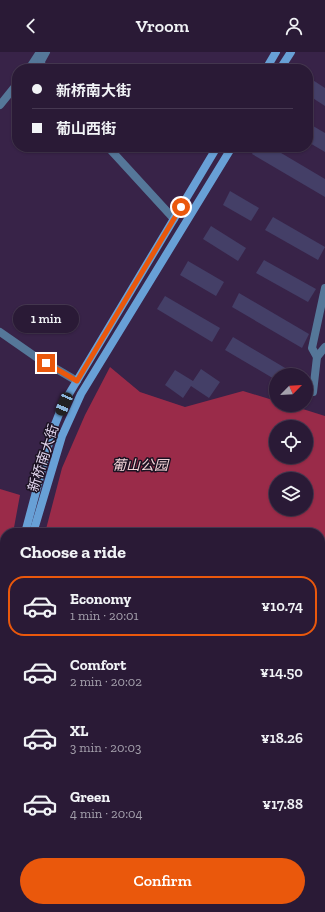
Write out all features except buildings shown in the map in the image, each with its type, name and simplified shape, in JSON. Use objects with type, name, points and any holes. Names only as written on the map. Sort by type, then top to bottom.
[{"type":"main road","points":[[269,64],[276,52]]},
{"type":"main road","points":[[283,64],[291,52]]},
{"type":"main road","name":"新桥南大街","points":[[27,528],[52,432],[64,404],[215,152]]},
{"type":"main road","name":"新桥南大街","points":[[35,528],[62,436],[80,394],[229,152]]},
{"type":"street","points":[[32,64],[40,52]]},
{"type":"street","points":[[41,64],[41,61],[46,52]]},
{"type":"street","points":[[0,105],[12,90]]},
{"type":"street","points":[[113,152],[174,219]]},
{"type":"street","points":[[317,356],[312,348],[325,288]]},
{"type":"street","points":[[0,332],[36,357],[77,381]]},
{"type":"street","points":[[313,392],[317,356],[325,347]]},
{"type":"green space","name":"葡山公园","points":[[110,367],[140,392],[185,407],[243,391],[269,399],[269,412],[312,412],[325,416],[325,528],[46,528],[62,468],[85,415]]},
{"type":"green space","points":[[0,489],[20,495],[14,528],[0,528]]},
{"type":"route","points":[[46,363],[77,381],[129,297],[181,207]]}]
